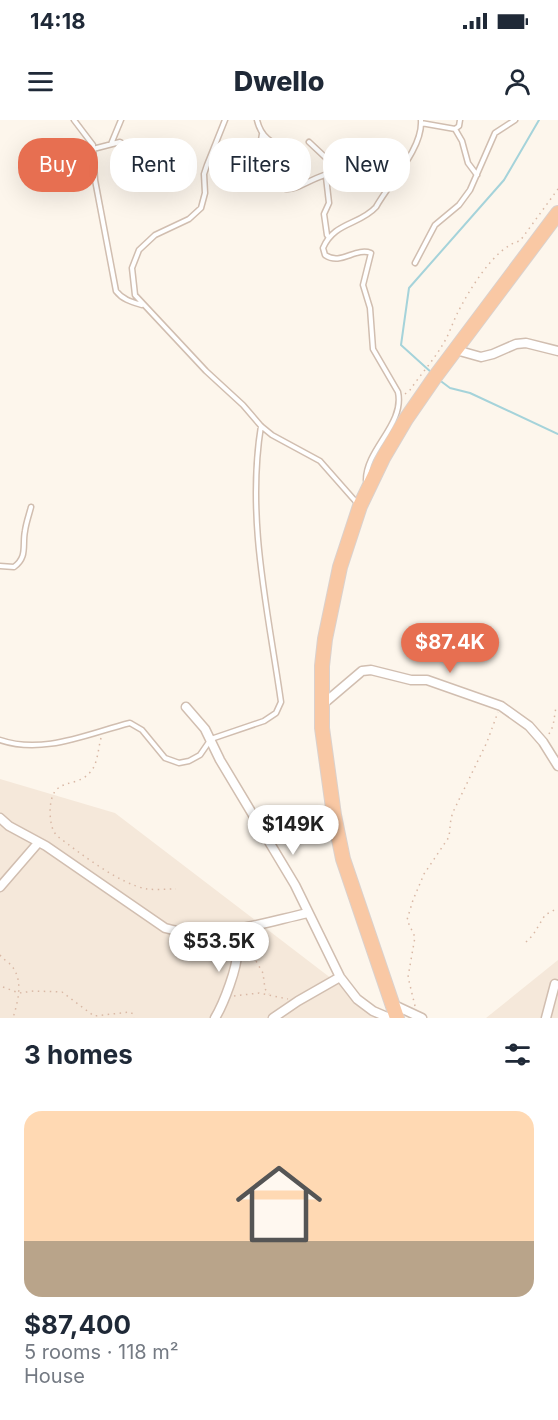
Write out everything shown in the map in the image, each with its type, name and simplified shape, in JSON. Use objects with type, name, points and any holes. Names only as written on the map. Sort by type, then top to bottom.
[{"type":"highway","points":[[392,1015],[343,859],[327,771],[321,728],[325,639],[340,567],[369,486],[406,419],[558,213]]},
{"type":"street","points":[[456,350],[482,357],[516,344],[526,343],[558,351]]},
{"type":"street","points":[[322,705],[362,671],[370,670],[411,680],[427,680],[501,706],[529,726],[543,742],[558,766]]},
{"type":"street","points":[[186,707],[211,739],[219,760],[294,885],[340,977],[357,999],[373,1011],[422,1018]]},
{"type":"street","points":[[0,818],[9,826],[46,846],[96,879],[165,928],[178,932],[231,931],[308,913]]},
{"type":"street","points":[[0,887],[38,843]]},
{"type":"street","points":[[215,1018],[229,988],[237,957],[231,931]]},
{"type":"street","points":[[273,1018],[340,977]]},
{"type":"street","points":[[546,1018],[555,984]]},
{"type":"lane","points":[[74,120],[88,138]]},
{"type":"lane","points":[[114,138],[121,120]]},
{"type":"lane","points":[[225,120],[204,174],[205,193],[201,208],[189,219],[155,235],[145,243],[134,259],[131,277],[135,295],[261,426],[272,435],[320,461],[360,506]]},
{"type":"lane","points":[[257,120],[259,130],[266,138]]},
{"type":"lane","points":[[455,129],[459,126],[460,120]]},
{"type":"lane","points":[[415,263],[435,225],[465,198],[495,133],[515,120]]},
{"type":"lane","points":[[369,486],[366,470],[392,421],[399,398],[398,392],[373,349],[370,308],[363,285],[371,254],[364,251],[338,260],[329,258],[323,252],[329,238],[376,207],[409,156],[419,134],[421,121],[455,129],[462,141],[468,163],[477,175]]},
{"type":"lane","points":[[262,134],[258,171],[278,188],[294,190],[323,175]]},
{"type":"lane","points":[[311,144],[323,155]]},
{"type":"lane","points":[[98,192],[116,291],[120,297],[143,305]]},
{"type":"lane","points":[[328,192],[328,203],[324,214],[329,238]]},
{"type":"lane","points":[[0,740],[40,744],[77,740],[130,723],[137,725],[165,758],[179,763],[189,761],[200,754],[211,739],[264,721],[276,713],[280,702],[256,533],[257,449],[261,426]]},
{"type":"lane","points":[[0,566],[14,567],[21,561],[31,507]]},
{"type":"path","points":[[399,398],[410,390],[443,344],[458,313],[481,275],[503,249],[512,242],[520,241],[558,189]]},
{"type":"path","points":[[422,1018],[415,1006],[408,977],[415,944],[415,937],[407,920],[409,912],[424,874],[449,837],[454,810],[487,742],[501,706]]},
{"type":"path","points":[[543,742],[553,726],[556,707]]},
{"type":"path","points":[[103,732],[96,762],[91,771],[86,776],[58,788],[53,794],[50,813],[53,831],[88,859],[130,884],[147,889],[176,889]]},
{"type":"path","points":[[526,942],[545,915],[558,908]]},
{"type":"path","points":[[0,955],[11,965],[18,977],[19,993],[14,1018]]},
{"type":"path","points":[[253,956],[263,973],[265,989],[270,995]]},
{"type":"path","points":[[3,987],[19,993],[62,992],[94,1016],[130,1012],[134,1018]]},
{"type":"path","points":[[222,1003],[244,994],[270,995],[298,1001]]},
{"type":"shaded area","points":[[0,779],[115,813],[383,1018],[0,1018]]},
{"type":"shaded area","points":[[558,960],[558,1018],[486,1018]]},
{"type":"waterway","points":[[432,373],[401,345],[409,288],[504,180],[539,120]]},
{"type":"waterway","points":[[438,379],[450,388],[470,393],[558,434]]}]
